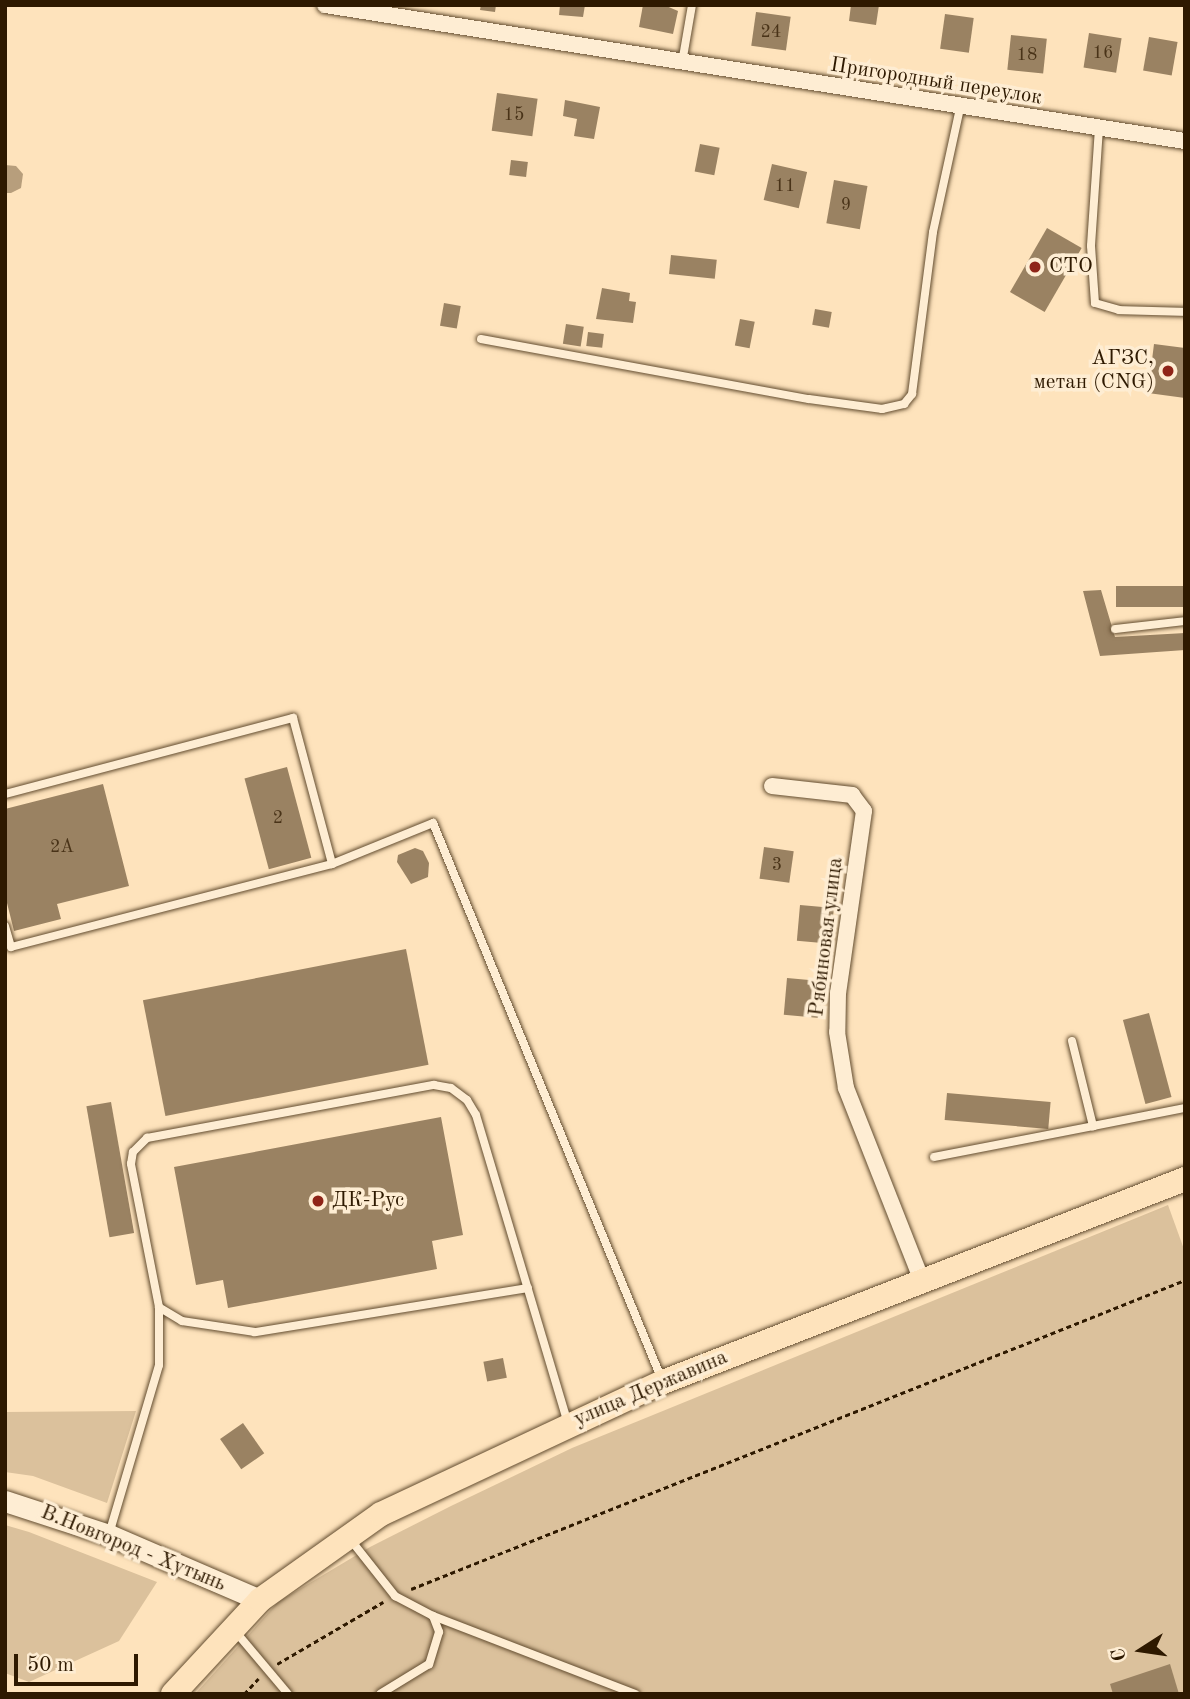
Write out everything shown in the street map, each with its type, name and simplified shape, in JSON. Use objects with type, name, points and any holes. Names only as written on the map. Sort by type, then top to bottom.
[{"type":"main road","name":"улица Державина","points":[[173,1694],[260,1600],[381,1514],[568,1423],[663,1382],[1185,1179]]},
{"type":"street","name":"Пригородный переулок","points":[[325,5],[960,108],[1185,141]]},
{"type":"street","name":"Рябиновая улица","points":[[772,786],[852,795],[864,811],[838,993],[838,1032],[846,1088],[922,1281]]},
{"type":"street","name":"В.Новгород - Хутынь","points":[[5,1501],[109,1535],[260,1600]]},
{"type":"lane","points":[[682,63],[692,5]]},
{"type":"lane","points":[[481,339],[809,399],[882,409],[904,404],[912,394],[933,232],[960,108]]},
{"type":"lane","points":[[1099,128],[1091,246],[1095,303],[1119,310],[1185,312]]},
{"type":"lane","points":[[1115,629],[1185,621]]},
{"type":"lane","points":[[5,794],[293,719],[332,864]]},
{"type":"lane","points":[[5,926],[11,947],[332,864],[433,823],[663,1382]]},
{"type":"lane","points":[[1072,1041],[1093,1126]]},
{"type":"lane","points":[[109,1535],[159,1365],[159,1307],[131,1164],[137,1144],[147,1138],[434,1085],[451,1088],[467,1100],[476,1115],[568,1423]]},
{"type":"lane","points":[[934,1157],[1185,1108]]},
{"type":"lane","points":[[159,1307],[182,1321],[208,1328],[255,1332],[528,1288]]},
{"type":"lane","points":[[348,1537],[395,1596],[433,1616],[635,1694]]},
{"type":"lane","points":[[380,1694],[429,1664],[439,1632],[433,1616]]},
{"type":"lane","points":[[233,1628],[288,1694]]},
{"type":"path","points":[[294,1655],[395,1596],[1185,1280]]},
{"type":"shaded area","points":[[5,165],[16,166],[23,174],[21,188],[11,193],[5,193]]},
{"type":"shaded area","points":[[1168,1205],[1185,1252],[1185,1694],[195,1694],[278,1602],[370,1547],[451,1506],[572,1448]]},
{"type":"shaded area","points":[[136,1411],[107,1503],[33,1476],[5,1472],[5,1412]]},
{"type":"shaded area","points":[[5,1525],[157,1582],[119,1641],[29,1682],[5,1673]]},
{"type":"building","points":[[481,5],[496,5],[495,12],[480,10]]},
{"type":"building","points":[[560,5],[585,5],[583,17],[559,15]]},
{"type":"building","points":[[643,5],[664,5],[678,11],[673,34],[639,27]]},
{"type":"building","points":[[851,5],[879,5],[876,25],[849,21]]},
{"type":"building","points":[[756,12],[791,17],[786,51],[751,46]]},
{"type":"building","points":[[945,14],[974,18],[969,53],[940,49]]},
{"type":"building","points":[[1089,33],[1122,38],[1116,73],[1084,68]]},
{"type":"building","points":[[1011,35],[1047,39],[1043,74],[1007,70]]},
{"type":"building","points":[[1149,37],[1178,42],[1172,76],[1143,70]]},
{"type":"building","points":[[497,93],[538,99],[532,136],[492,131]]},
{"type":"building","points":[[565,100],[600,107],[594,139],[574,136],[577,119],[563,116]]},
{"type":"building","points":[[700,144],[720,148],[714,175],[695,171]]},
{"type":"building","points":[[511,160],[528,162],[526,177],[509,175]]},
{"type":"building","points":[[772,164],[807,172],[799,208],[764,200]]},
{"type":"building","points":[[834,180],[867,186],[860,229],[826,223]]},
{"type":"building","points":[[1047,228],[1082,248],[1045,312],[1010,292]]},
{"type":"building","points":[[671,255],[717,260],[715,279],[669,274]]},
{"type":"building","points":[[602,288],[630,293],[629,301],[636,302],[633,323],[596,319]]},
{"type":"building","points":[[444,303],[461,306],[457,329],[440,326]]},
{"type":"building","points":[[815,309],[832,312],[829,328],[812,325]]},
{"type":"building","points":[[740,319],[755,322],[750,348],[735,346]]},
{"type":"building","points":[[566,324],[584,327],[581,347],[563,344]]},
{"type":"building","points":[[588,332],[604,334],[602,348],[586,346]]},
{"type":"building","name":"АГЗС, метан (CNG)","points":[[1154,344],[1185,348],[1185,398],[1148,393]]},
{"type":"building","points":[[1116,586],[1185,586],[1185,607],[1116,607]]},
{"type":"building","points":[[1101,590],[1115,637],[1185,633],[1185,650],[1100,656],[1083,591]]},
{"type":"building","points":[[287,767],[311,858],[269,869],[244,778]]},
{"type":"building","points":[[103,784],[129,886],[57,904],[61,919],[14,931],[5,895],[5,809]]},
{"type":"building","points":[[764,847],[794,851],[789,883],[760,879]]},
{"type":"building","points":[[415,848],[423,851],[429,863],[428,877],[411,884],[397,862],[398,855]]},
{"type":"building","points":[[800,905],[834,908],[831,944],[797,941]]},
{"type":"building","points":[[406,949],[429,1065],[165,1116],[143,1000]]},
{"type":"building","points":[[787,978],[823,981],[820,1018],[784,1015]]},
{"type":"building","points":[[1149,1013],[1172,1097],[1145,1104],[1123,1020]]},
{"type":"building","points":[[947,1093],[1051,1102],[1048,1129],[945,1120]]},
{"type":"building","points":[[111,1102],[134,1233],[109,1237],[86,1106]]},
{"type":"building","name":"ДК-Рус","points":[[441,1117],[463,1235],[432,1241],[437,1269],[228,1308],[223,1280],[196,1285],[174,1167]]},
{"type":"building","points":[[503,1358],[507,1378],[487,1381],[483,1362]]},
{"type":"building","points":[[243,1423],[264,1453],[241,1469],[220,1439]]},
{"type":"building","points":[[1170,1664],[1179,1694],[1113,1694],[1110,1684]]},
{"type":"place","name":"СТО","points":[[1035,267]]},
{"type":"place","name":"АГЗС, метан (CNG)","points":[[1168,371]]},
{"type":"place","name":"ДК-Рус","points":[[318,1201]]}]
